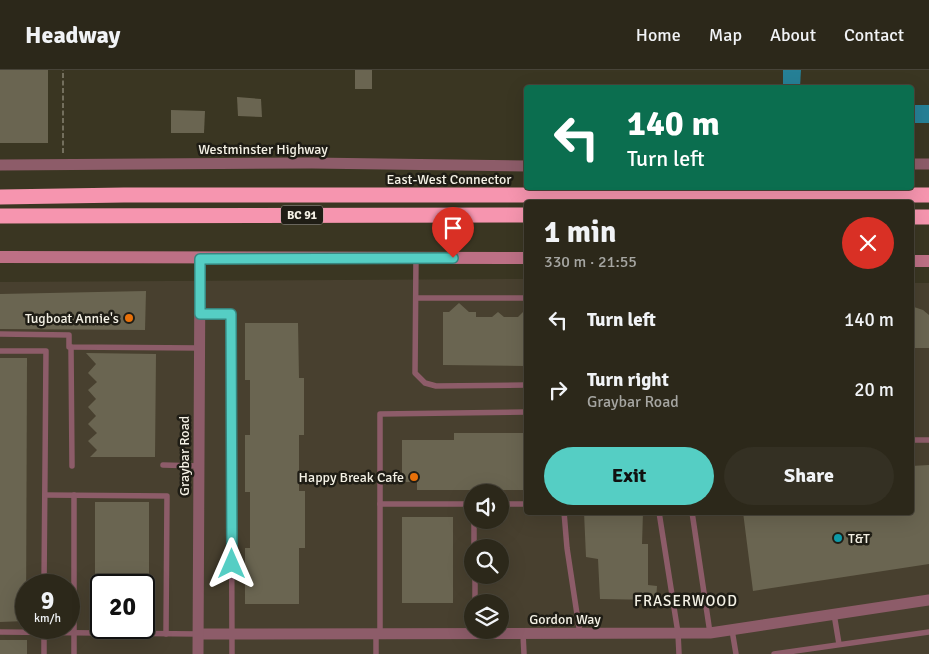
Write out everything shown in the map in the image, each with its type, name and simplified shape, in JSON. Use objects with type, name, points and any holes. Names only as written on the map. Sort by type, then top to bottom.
[{"type":"highway","name":"East-West Connector","points":[[0,197],[124,195],[929,195]]},
{"type":"highway","name":"BC 91","points":[[0,216],[524,215]]},
{"type":"highway","points":[[914,216],[929,217]]},
{"type":"main road","points":[[0,257],[200,259],[524,258]]},
{"type":"main road","points":[[914,261],[929,261]]},
{"type":"street","name":"Westminster Highway","points":[[0,165],[312,163],[524,166]]},
{"type":"street","points":[[914,164],[929,164]]},
{"type":"street","name":"Graybar Road","points":[[198,654],[200,259]]},
{"type":"street","name":"Gordon Way","points":[[509,633],[710,633],[929,600]]},
{"type":"street","name":"Gordon Way","points":[[198,634],[464,632]]},
{"type":"lane","points":[[416,258],[415,373],[424,383],[436,386],[524,385]]},
{"type":"lane","points":[[417,298],[524,298]]},
{"type":"lane","points":[[200,314],[231,314],[232,654]]},
{"type":"lane","points":[[0,334],[69,335],[69,347],[71,347],[72,466]]},
{"type":"lane","points":[[71,347],[200,348]]},
{"type":"lane","points":[[0,350],[46,351],[44,574]]},
{"type":"lane","points":[[376,654],[378,634],[380,414],[524,412]]},
{"type":"lane","points":[[914,440],[929,440]]},
{"type":"lane","points":[[163,465],[199,466]]},
{"type":"lane","points":[[45,495],[167,496],[166,634]]},
{"type":"lane","points":[[74,495],[74,574]]},
{"type":"lane","points":[[380,504],[464,504]]},
{"type":"lane","points":[[509,504],[524,504]]},
{"type":"lane","points":[[564,515],[567,548],[580,634]]},
{"type":"lane","points":[[659,515],[678,634],[679,654]]},
{"type":"lane","points":[[692,515],[710,633]]},
{"type":"lane","points":[[834,614],[839,644]]},
{"type":"lane","points":[[732,630],[736,654]]},
{"type":"lane","points":[[0,632],[15,631]]},
{"type":"lane","points":[[774,654],[929,632]]},
{"type":"lane","points":[[80,633],[198,634]]},
{"type":"lane","points":[[523,634],[524,654]]},
{"type":"lane","points":[[44,639],[44,654]]},
{"type":"lane","points":[[74,639],[74,654]]},
{"type":"path","points":[[63,165],[64,70]]},
{"type":"shaded area","points":[[524,279],[524,515],[914,515],[914,283],[929,283],[929,654],[0,654],[0,282]]},
{"type":"water","points":[[783,70],[801,70],[800,85],[783,85]]},
{"type":"water","points":[[914,105],[929,105],[929,123],[914,123]]},
{"type":"building","points":[[0,70],[48,70],[48,143],[0,143]]},
{"type":"building","points":[[355,70],[372,70],[372,89],[355,89]]},
{"type":"building","points":[[237,97],[261,99],[262,117],[238,116]]},
{"type":"building","points":[[171,110],[205,111],[204,133],[171,133]]},
{"type":"building","points":[[146,291],[145,330],[0,329],[0,294]]},
{"type":"building","points":[[459,303],[469,312],[476,312],[476,317],[492,317],[498,312],[504,317],[518,317],[524,311],[524,366],[443,365],[443,312],[449,312]]},
{"type":"building","points":[[914,307],[923,310],[929,315],[929,348],[914,348]]},
{"type":"building","points":[[245,323],[298,323],[299,378],[304,378],[304,435],[299,435],[299,491],[305,491],[305,548],[299,548],[299,604],[245,604],[245,548],[250,548],[250,492],[245,492],[245,435],[250,435],[250,380],[245,380]]},
{"type":"building","points":[[86,353],[156,354],[155,457],[90,457],[97,450],[88,441],[97,433],[88,424],[96,416],[88,407],[96,399],[88,390],[97,382],[88,373],[96,364]]},
{"type":"building","points":[[0,358],[27,358],[26,574],[15,574],[15,621],[0,622]]},
{"type":"building","points":[[454,433],[524,433],[524,490],[509,490],[509,484],[464,484],[464,490],[417,490],[417,482],[402,482],[402,440],[454,440]]},
{"type":"building","name":"T&T","points":[[929,465],[929,564],[753,591],[743,515],[914,515],[914,466]]},
{"type":"building","points":[[95,502],[149,502],[149,574],[95,574]]},
{"type":"building","points":[[584,515],[643,515],[642,544],[648,544],[648,585],[657,586],[656,600],[600,599],[598,559],[586,557]]},
{"type":"building","points":[[402,517],[453,517],[453,603],[402,603]]},
{"type":"building","points":[[0,640],[27,640],[27,654],[0,654]]},
{"type":"place","name":"Tugboat Annie's","points":[[129,318]]},
{"type":"place","name":"Happy Break Cafe","points":[[414,477]]},
{"type":"place","name":"T&T","points":[[838,538]]},
{"type":"district","name":"FRASERWOOD","points":[[686,601]]},
{"type":"route","points":[[232,564],[231,314],[200,314],[200,259],[453,258]]}]
